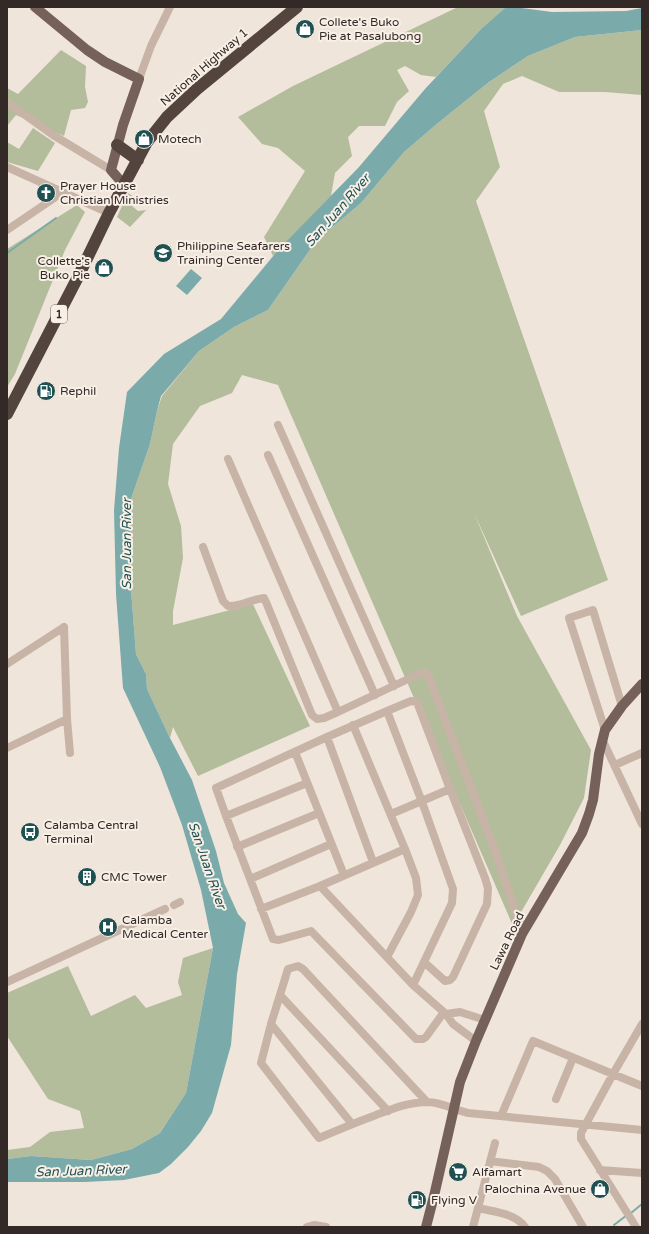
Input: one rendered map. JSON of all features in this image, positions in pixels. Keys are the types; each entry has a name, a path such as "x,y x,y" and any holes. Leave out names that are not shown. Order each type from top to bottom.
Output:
{"highway":[{"name":"National Highway 1","path":"7,414 80,273 109,212 148,142 167,117 197,89 297,7"},
{"path":"117,145 138,160"}],"main road":[{"path":"35,7 87,50 105,62 140,79 117,145 111,170 124,185"},
{"name":"Lawa Road","path":"426,1227 460,1082 476,1041 524,931 574,847 590,814 598,754 604,735 622,706 642,684"}],"street":[{"path":"140,79 151,46 170,7"},
{"path":"7,102 12,107 53,134 111,170"},
{"path":"7,167 109,212"},
{"path":"7,230 62,192"},
{"path":"278,425 394,686"},
{"path":"268,455 375,695"},
{"path":"228,459 338,712"},
{"path":"203,547 223,601 228,606 234,607 257,598 264,598 312,715 317,719 324,718 338,712 421,673 426,673 428,675 497,856 517,917 524,931"},
{"path":"622,706 593,610 569,618 604,735 615,765 642,824"},
{"path":"7,664 64,627 66,719 70,753"},
{"path":"424,962 445,981 450,980 453,977 487,904 488,888 417,702 411,701 354,725 216,788 273,939 279,940 311,931 416,1039 423,1039 426,1037 445,1013 460,1012 486,1020"},
{"path":"387,711 453,888 452,903 413,985"},
{"path":"7,748 66,719"},
{"path":"354,725 416,878 418,895 411,912 387,957"},
{"path":"327,737 373,862"},
{"path":"295,752 344,876"},
{"path":"615,765 642,753"},
{"path":"226,816 307,782"},
{"path":"391,814 450,789"},
{"path":"238,846 319,813"},
{"path":"250,879 331,844"},
{"path":"261,909 344,876 405,849"},
{"path":"320,886 413,985 445,1013 453,1024 476,1041"},
{"path":"7,982 165,909"},
{"path":"427,1102 303,969 298,966 288,969 270,1024 261,1063 319,1138 388,1110 410,1103 427,1102 444,1104 460,1111 642,1130"},
{"path":"280,996 388,1110"},
{"path":"270,1024 352,1124"},
{"path":"636,1227 581,1139 581,1133 642,1024"},
{"path":"501,1116 533,1041 642,1086"},
{"path":"556,1099 573,1058"},
{"path":"474,1227 495,1143"},
{"path":"490,1161 539,1167 547,1171 555,1179 583,1227"},
{"path":"600,1170 642,1173"},
{"path":"478,1208 511,1216 525,1227"},
{"path":"312,1226 326,1227"}],"green space":[{"path":"458,7 506,7 481,29 436,77 421,75 405,66 397,70 409,91 397,102 385,126 359,126 348,137 352,156 335,173 331,196 273,256 264,237 305,171 278,148 262,144 238,117 293,86"},
{"path":"642,30 642,95 605,92 559,92 522,76 503,84 484,111 500,167 476,201 608,580 521,616 474,513 517,616 591,750 584,798 560,845 513,926 278,385 242,375 232,393 200,406 173,444 168,484 181,526 183,558 173,611 173,625 253,604 310,726 198,776 173,727 170,738 147,689 146,674 136,654 130,577 130,502 150,444 157,411 162,396 199,351 234,327 268,310 316,241 361,203 404,152 489,82 528,56 575,37"},
{"path":"61,50 86,66 85,87 88,102 85,108 71,110 64,136 16,115 7,126 7,88 18,94"},
{"path":"33,128 55,143 38,171 7,162 7,142 19,149"},
{"path":"128,193 134,197 131,205 138,211 146,210 150,206 130,227 117,217"},
{"path":"77,205 85,212 65,250 15,374 7,387 7,249"},
{"path":"213,948 186,1093 160,1133 132,1149 91,1160 31,1156 7,1159 7,1150 30,1147 50,1132 84,1128 80,1111 48,1099 7,1036 7,993 68,966 91,1016 135,995 146,1008 182,995 178,982 183,958"}],"water":[{"name":"San Juan River","path":"506,7 552,12 626,11 642,8 642,30 575,37 528,56 489,82 404,152 361,203 316,241 268,310 234,327 199,351 161,396 150,444 130,502 130,577 136,654 146,674 147,689 192,780 216,851 224,883 238,914 246,923 237,974 231,1045 212,1113 201,1131 188,1147 171,1164 159,1173 124,1180 85,1182 7,1182 7,1159 31,1156 91,1160 132,1149 160,1133 186,1093 213,948 201,890 182,825 160,767 123,688 116,594 114,510 119,448 127,392 164,354 221,319 279,249 359,167 425,89 481,29"},
{"path":"191,269 202,278 187,295 176,286"}],"waterway":[{"path":"7,253 56,218"},
{"path":"631,1213 642,1204"},
{"path":"614,1225 627,1215"}],"place":[{"name":"Collete's Buko Pie at Pasalubong","path":"305,29"},
{"name":"Motech","path":"144,139"},
{"name":"Prayer House Christian Ministries","path":"46,193"},
{"name":"Philippine Seafarers Training Center","path":"163,253"},
{"name":"Collette's Buko Pie","path":"104,268"},
{"name":"Rephil","path":"46,391"},
{"name":"Calamba Central Terminal","path":"30,832"},
{"name":"CMC Tower","path":"87,877"},
{"name":"Calamba Medical Center","path":"108,927"},
{"name":"Alfamart","path":"458,1172"},
{"name":"Palochina Avenue","path":"600,1189"},
{"name":"Flying V","path":"417,1200"}]}
